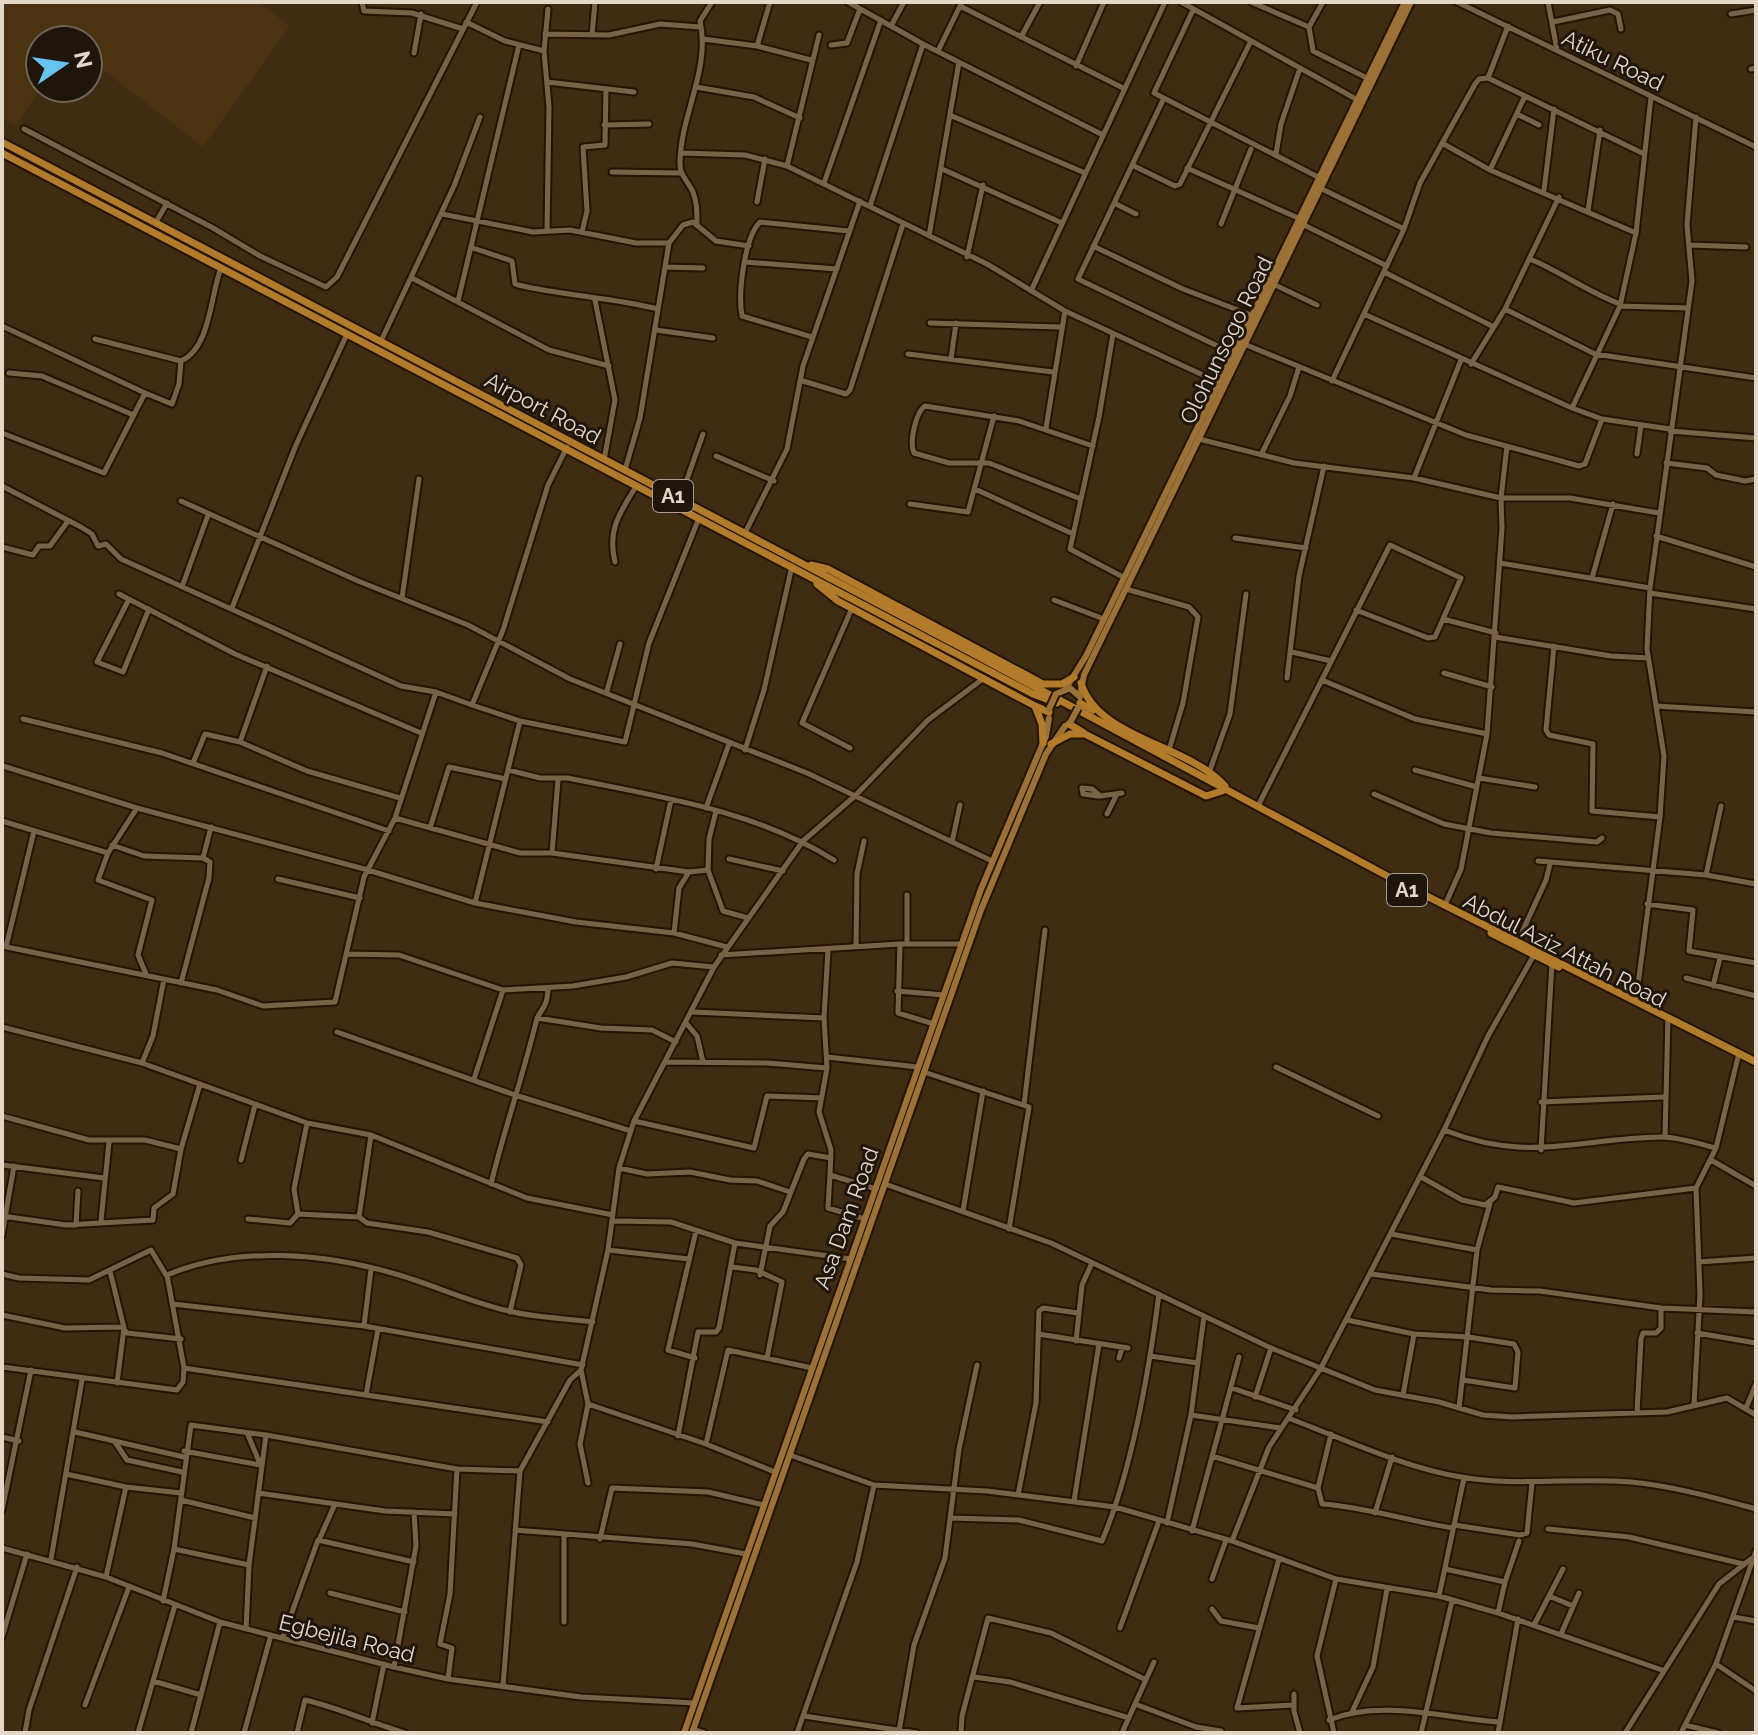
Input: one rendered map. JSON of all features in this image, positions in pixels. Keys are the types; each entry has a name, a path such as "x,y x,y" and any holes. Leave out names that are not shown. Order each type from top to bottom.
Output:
{"highway":[{"name":"Airport Road","path":"2,142 267,280 699,518 798,567 1042,699 1066,705"},
{"name":"Airport Road","path":"2,153 347,334 568,445 625,470 745,534 798,567"},
{"path":"798,567 852,608 1049,713"},
{"path":"798,567 828,569 1060,691"},
{"path":"1047,686 1074,677"},
{"path":"1081,683 1095,711"},
{"path":"1068,724 1206,796 1226,791 1210,770 1079,702"},
{"name":"Abdul Aziz Attah Road","path":"1066,705 1534,955 1636,1000 1756,1064"},
{"path":"1035,706 1047,743 1070,734 1085,734"},
{"name":"Abdul Aziz Attah Road","path":"1226,791 1444,906 1756,1064"}],"main road":[{"name":"Olohunsogo Road","path":"1049,713 1060,691 1074,677 1123,577 1199,439 1273,284 1318,177 1408,2"},
{"name":"Olohunsogo Road","path":"1079,702 1081,683 1218,382 1320,188 1408,2"},
{"path":"1060,691 1079,702"},
{"name":"Asa Dam Road","path":"933,1037 944,995 992,861 1047,743 1068,724 1079,702"},
{"path":"1049,713 1057,726 1068,724"},
{"name":"Asa Dam Road","path":"692,1731 790,1455 812,1368 865,1219 988,890 1047,743 1049,713"},
{"name":"Asa Dam Road","path":"684,1733 775,1472 801,1412 885,1184 921,1070"}],"street":[{"path":"362,2 364,11 421,14 544,51"},
{"path":"24,129 315,285 331,286 477,2"},
{"path":"592,35 595,2"},
{"path":"712,2 701,17 703,39 696,87 684,123 680,173 694,197 697,223 716,241 749,246"},
{"path":"757,46 770,2"},
{"path":"848,2 923,44 1103,135"},
{"path":"891,26 904,2"},
{"path":"1021,37 1040,2"},
{"path":"1076,66 1104,2"},
{"path":"1031,291 1165,2"},
{"path":"1183,2 1250,43 1356,99"},
{"path":"1251,2 1309,27"},
{"path":"1323,2 1309,27 1311,46 1316,55 1367,78"},
{"name":"Atiku Road","path":"1457,2 1756,147"},
{"path":"1548,2 1557,50"},
{"path":"937,51 961,4 1123,88"},
{"path":"547,231 547,82 544,51 548,9"},
{"path":"831,45 847,43 860,9"},
{"path":"1193,10 1154,93 1318,177"},
{"path":"1553,22 1610,10 1618,14 1621,29"},
{"path":"1731,14 1756,10"},
{"path":"414,53 421,14"},
{"path":"824,183 881,20"},
{"path":"545,34 592,35 660,24 701,27"},
{"path":"1488,78 1508,26"},
{"path":"787,166 819,35"},
{"path":"703,39 757,46 811,60"},
{"path":"1134,166 1175,186 1180,184 1250,43"},
{"path":"870,206 923,44"},
{"path":"458,301 519,45"},
{"path":"929,236 959,62"},
{"path":"1276,154 1281,124 1300,68"},
{"path":"1332,381 1404,229 1420,183 1479,79 1488,78 1642,153"},
{"path":"547,82 634,92"},
{"path":"696,87 754,97 800,118"},
{"path":"582,232 587,211 583,147 605,145 606,89"},
{"path":"1490,170 1525,96"},
{"path":"1572,408 1620,305 1636,233 1642,153 1651,97"},
{"path":"1163,100 1078,279 1232,353"},
{"path":"1544,190 1554,109"},
{"path":"1517,114 1539,125"},
{"path":"952,116 1085,173"},
{"path":"380,342 442,214 480,117"},
{"path":"1636,1000 1660,817 1663,746 1648,658 1650,590 1693,268 1687,225 1696,117"},
{"path":"604,125 649,124"},
{"path":"1588,211 1600,130"},
{"path":"1442,143 1490,170 1544,190 1636,233"},
{"path":"1221,224 1251,149"},
{"path":"681,153 765,159 787,166 929,236 1065,311 1218,382"},
{"path":"757,202 765,159"},
{"path":"1187,168 1300,221 1494,327"},
{"path":"942,169 1062,223"},
{"path":"612,172 680,173"},
{"path":"967,257 983,185"},
{"path":"1320,188 1404,229"},
{"path":"1471,364 1505,309 1559,197"},
{"path":"745,534 774,481 787,449 803,381 803,366 860,201"},
{"path":"156,222 167,203"},
{"path":"1116,204 1136,214"},
{"path":"442,214 533,232 582,232 636,243 669,243"},
{"path":"812,337 742,316 749,246 760,222 849,231"},
{"path":"625,470 640,418 669,243 683,225 697,223"},
{"path":"803,381 846,394 850,390 903,224"},
{"path":"1690,245 1746,247"},
{"path":"1093,246 1196,294 1251,315"},
{"path":"473,248 512,261 515,284 595,300 632,301 658,309"},
{"path":"1530,259 1620,305 1688,308"},
{"path":"745,262 837,269"},
{"path":"665,267 703,268"},
{"path":"95,339 181,361 191,356 199,344 221,268"},
{"path":"412,278 549,350 609,366"},
{"path":"1273,284 1317,305"},
{"path":"595,300 614,388 615,416 604,460"},
{"path":"1505,309 1595,354 1756,378"},
{"path":"1046,429 1065,311"},
{"path":"1364,314 1461,360 1602,419 1670,430 1756,438"},
{"path":"930,323 1060,327"},
{"path":"951,359 956,323"},
{"path":"2,326 172,404 179,384 181,361"},
{"path":"656,330 713,338"},
{"path":"232,608 296,445 347,334"},
{"path":"1113,334 1070,549 1123,577"},
{"path":"1244,344 1434,423 1582,466 1602,419"},
{"path":"908,354 1053,372"},
{"path":"1414,478 1461,360"},
{"path":"1261,455 1290,396 1299,367"},
{"path":"9,373 42,376 131,414"},
{"path":"2,434 104,473 131,414 145,393"},
{"path":"1081,499 982,462 949,463 914,453 911,447 920,407 994,416 1046,429 1093,446"},
{"path":"910,504 964,513 970,509 994,416"},
{"path":"1637,454 1641,425"},
{"path":"680,499 703,434"},
{"path":"1199,439 1261,455 1414,478 1501,498 1570,498 1659,513"},
{"path":"472,705 499,642 548,485 568,445"},
{"path":"1444,906 1461,869 1487,734 1507,446"},
{"path":"716,456 774,481"},
{"path":"1666,463 1707,468 1716,475 1745,481 1756,479"},
{"path":"1287,678 1292,652 1293,615 1324,466"},
{"path":"402,598 419,479"},
{"path":"615,562 609,541 618,515 638,484"},
{"path":"2,486 92,534 98,546 106,544 121,559 401,686 436,692 520,721 625,742 649,643 699,518"},
{"path":"975,489 1073,534"},
{"path":"181,501 499,642 551,670 855,796 992,861"},
{"path":"1592,578 1613,504"},
{"path":"182,587 208,515"},
{"path":"2,547 33,555 39,546 50,546 68,521"},
{"path":"1656,536 1756,567"},
{"path":"1235,538 1306,548"},
{"path":"1258,806 1386,549 1394,544 1461,578 1435,637 1428,638 1356,610"},
{"path":"1500,563 1756,609"},
{"path":"745,750 798,567"},
{"path":"1126,589 1189,607 1198,617 1183,703 1169,750"},
{"path":"119,594 235,654 421,733"},
{"path":"1210,770 1230,714 1246,594"},
{"path":"129,599 97,662 123,672 149,609"},
{"path":"1054,600 1104,619"},
{"path":"850,748 805,727 802,719 831,662 852,608"},
{"path":"1443,619 1496,635 1611,656 1648,658"},
{"path":"607,691 620,644"},
{"path":"1554,646 1546,730 1549,735 1593,744 1592,811 1660,817"},
{"path":"1292,652 1331,661"},
{"path":"240,742 267,666"},
{"path":"1444,673 1492,687"},
{"path":"588,1483 580,1444 588,1404 582,1367 608,1250 619,1168 634,1121 721,955 803,841 855,796 928,720 984,677"},
{"path":"1322,680 1415,719 1487,734"},
{"path":"34,831 4,946 217,990 263,1006 330,1003 337,1000 368,870 395,818 436,692"},
{"path":"1656,706 1756,712"},
{"path":"23,719 193,763 249,786 389,831"},
{"path":"475,903 520,721"},
{"path":"193,763 205,734 240,742 307,771 400,798"},
{"path":"706,808 729,744"},
{"path":"3,766 137,808 368,870 475,903 576,922 674,933 727,947"},
{"path":"430,828 449,767 506,779"},
{"path":"508,770 558,780 568,778 746,817 803,841 834,860"},
{"path":"1415,770 1477,787"},
{"path":"1479,778 1535,787"},
{"path":"552,853 558,780"},
{"path":"1100,796 1120,793 1107,814"},
{"path":"1374,794 1432,820 1470,829 1597,842 1602,838"},
{"path":"656,869 671,800"},
{"path":"952,842 960,805"},
{"path":"1706,875 1721,806"},
{"path":"137,808 112,845 98,880 152,900 138,955 146,975"},
{"path":"716,811 709,839 708,870 723,911 748,918"},
{"path":"395,818 520,853 552,853 689,872 708,870"},
{"path":"2,821 108,853"},
{"path":"203,858 211,827"},
{"path":"856,947 857,874 864,841"},
{"path":"112,845 144,856 203,858 210,862 209,878 181,983"},
{"path":"729,859 783,871"},
{"path":"1538,861 1706,875 1756,884"},
{"path":"1518,941 1546,880 1550,864"},
{"path":"674,933 679,888 689,872"},
{"path":"278,879 360,898"},
{"path":"907,895 897,991 898,1013 935,1025"},
{"path":"1647,904 1693,910 1687,950 1756,963"},
{"path":"1024,1105 1045,930"},
{"path":"721,955 904,944 962,944"},
{"path":"828,950 824,1018 827,1068 820,1121 831,1158 828,1208 865,1219"},
{"path":"348,954 399,955 503,990 548,989 626,977 672,963 714,967"},
{"path":"1212,1579 1280,1428 1296,1410 1347,1320 1421,1177 1488,1036 1534,955"},
{"path":"1713,986 1720,958"},
{"path":"1541,1150 1541,1102 1553,961"},
{"path":"1686,978 1756,996"},
{"path":"142,1063 153,1036 164,979"},
{"path":"491,1184 537,1018 547,1006 548,989"},
{"path":"474,1079 503,990"},
{"path":"897,991 944,995"},
{"path":"693,1012 824,1018"},
{"path":"537,1018 601,1028 652,1030 676,1042"},
{"path":"1665,1137 1663,1097 1668,1019"},
{"path":"686,1023 697,1036 703,1062"},
{"path":"2,1027 142,1063 307,1123 371,1135 527,1198 612,1218 671,1222 735,1243 851,1259"},
{"path":"337,1032 515,1095 631,1131"},
{"path":"827,1057 921,1070 1030,1109 1009,1229"},
{"path":"1694,1404 1700,1311 1696,1188 1716,1148 1738,1057"},
{"path":"665,1062 827,1068"},
{"path":"1276,1067 1378,1116"},
{"path":"4,1217 76,1225 153,1220 154,1208 173,1194 181,1149 200,1084"},
{"path":"963,1211 983,1091"},
{"path":"634,1121 752,1148 757,1145 767,1096 822,1098"},
{"path":"1541,1102 1663,1097"},
{"path":"241,1160 255,1105"},
{"path":"2,1116 109,1142 145,1140 181,1149"},
{"path":"298,1214 294,1189 307,1123"},
{"path":"1444,1130 1481,1144 1541,1150 1665,1137 1716,1148"},
{"path":"359,1217 371,1135"},
{"path":"101,1221 109,1142"},
{"path":"760,1275 772,1221 783,1212 808,1154 831,1158"},
{"path":"1711,1160 1756,1186"},
{"path":"2,1165 104,1178"},
{"path":"2,1235 14,1166"},
{"path":"619,1168 647,1174 690,1172 730,1180 757,1181 790,1192"},
{"path":"830,1175 876,1189"},
{"path":"1421,1177 1462,1200 1490,1202"},
{"path":"885,1184 963,1211 1092,1263 1271,1348 1375,1390 1512,1417 1667,1412 1727,1398 1756,1415"},
{"path":"1459,1408 1477,1250 1490,1202 1498,1187 1574,1203 1696,1188"},
{"path":"76,1225 78,1191"},
{"path":"298,1214 359,1217 367,1223 472,1243 519,1259 510,1312"},
{"path":"248,1219 290,1223 298,1214"},
{"path":"695,1358 668,1350 696,1231"},
{"path":"1391,1234 1477,1250"},
{"path":"678,1436 699,1330 716,1332 719,1328 735,1243"},
{"path":"2,1274 19,1278 89,1280 151,1250 167,1275 184,1368 183,1382 177,1390 82,1380 2,1367"},
{"path":"608,1250 689,1259"},
{"path":"167,1275 214,1259 262,1256 315,1259 371,1269 510,1312 593,1322"},
{"path":"1699,1262 1756,1258"},
{"path":"1076,1341 1082,1285 1092,1263"},
{"path":"732,1267 756,1270 760,1275 782,1282 767,1358"},
{"path":"364,1326 371,1269"},
{"path":"110,1270 127,1333 181,1339"},
{"path":"1371,1274 1473,1288 1540,1291 1661,1308 1756,1312"},
{"path":"951,1518 1019,1520 1102,1541 1115,1507 1150,1356 1159,1294"},
{"path":"172,1304 364,1326 582,1367"},
{"path":"1637,1413 1641,1339 1643,1333 1656,1333 1661,1328 1661,1308"},
{"path":"1018,1495 1036,1403 1041,1309 1078,1313"},
{"path":"2,1315 65,1328 124,1328"},
{"path":"1167,1523 1191,1415 1204,1316"},
{"path":"1347,1320 1414,1334 1514,1344 1518,1352 1517,1385 1510,1389 1463,1380"},
{"path":"117,1383 124,1328"},
{"path":"366,1395 378,1329"},
{"path":"1697,1333 1756,1343"},
{"path":"1038,1334 1125,1348 1119,1358"},
{"path":"1403,1395 1414,1334"},
{"path":"1074,1501 1099,1344"},
{"path":"1255,1397 1271,1348"},
{"path":"706,1444 728,1350 812,1368"},
{"path":"1150,1356 1198,1363"},
{"path":"1192,1531 1239,1357"},
{"path":"899,1731 914,1645 945,1558 953,1492 977,1365"},
{"path":"503,1686 520,1471 570,1380 582,1367"},
{"path":"184,1368 548,1422"},
{"path":"2,1510 4,1489 19,1441 31,1370"},
{"path":"51,1559 82,1380"},
{"path":"1746,1408 1756,1384"},
{"path":"1232,1388 1296,1410"},
{"path":"588,1404 706,1444 775,1472"},
{"path":"1191,1415 1280,1428"},
{"path":"1288,1418 1392,1457 1464,1478 1532,1483 1564,1480 1633,1482 1756,1509"},
{"path":"163,1601 174,1549 184,1454 191,1425 457,1469 520,1471"},
{"path":"75,1432 184,1454 260,1465"},
{"path":"1331,1434 1318,1488 1322,1504 1339,1503 1375,1513 1520,1535 1527,1533 1532,1483"},
{"path":"248,1435 260,1465"},
{"path":"246,1629 249,1565 266,1435"},
{"path":"2,1437 19,1441"},
{"path":"115,1441 127,1460 182,1472"},
{"path":"790,1455 874,1485 1018,1495 1115,1507 1229,1541 1336,1579 1439,1596 1498,1613 1662,1670"},
{"path":"1212,1456 1318,1488"},
{"path":"1375,1513 1392,1457"},
{"path":"448,1679 452,1648 440,1644 450,1594 457,1469"},
{"path":"66,1474 181,1496 255,1518"},
{"path":"1439,1596 1464,1478"},
{"path":"797,1733 857,1562 874,1485"},
{"path":"106,1577 126,1487"},
{"path":"600,1539 612,1488 708,1492 764,1505"},
{"path":"258,1493 335,1504 455,1514"},
{"path":"283,1637 318,1540 335,1504"},
{"path":"394,1667 414,1562 414,1512"},
{"path":"1120,1628 1159,1521"},
{"path":"1548,1529 1629,1537 1744,1564"},
{"path":"515,1530 692,1544 746,1554"},
{"path":"564,1536 564,1622"},
{"path":"318,1540 414,1562"},
{"path":"1498,1613 1519,1541"},
{"name":"Egbejila Road","path":"2,1548 77,1567 220,1622 394,1667 448,1679 581,1697 695,1703"},
{"path":"174,1549 249,1565"},
{"path":"1681,1733 1716,1664 1756,1551"},
{"path":"2,1637 27,1554"},
{"path":"1279,1559 1237,1708 1293,1705"},
{"path":"1625,1733 1719,1584 1751,1559"},
{"path":"25,1733 29,1710 77,1567"},
{"path":"1445,1569 1505,1582"},
{"path":"1534,1625 1563,1569"},
{"path":"1334,1733 1317,1656 1336,1579"},
{"path":"85,1705 129,1587"},
{"path":"1352,1712 1373,1667 1387,1589"},
{"path":"330,1593 405,1612"},
{"path":"1561,1634 1579,1593"},
{"path":"1549,1596 1573,1606"},
{"path":"1421,1733 1452,1601"},
{"path":"138,1733 175,1605"},
{"path":"1212,1609 1221,1621 1259,1628"},
{"path":"1733,1617 1756,1621"},
{"path":"961,1733 962,1716 988,1618 1051,1633 1144,1679"},
{"path":"1498,1733 1518,1619"},
{"path":"191,1733 220,1622"},
{"path":"244,1733 271,1635"},
{"path":"1122,1733 1154,1662"},
{"path":"372,1723 384,1664"},
{"path":"1716,1664 1756,1691"},
{"path":"974,1677 1010,1682 1129,1718"},
{"path":"153,1681 201,1695"},
{"path":"1294,1694 1293,1705 1300,1733"},
{"path":"297,1733 305,1700 344,1709 372,1723 405,1733"},
{"path":"1135,1704 1196,1727 1221,1731"},
{"path":"1329,1720 1352,1712 1424,1713 1498,1722"},
{"path":"804,1716 917,1733"},
{"path":"1685,1725 1718,1733"},
{"path":"692,1731 705,1733"}],"shaded area":[{"path":"2,2 258,2 290,26 203,147 104,70 104,24 24,24 24,104 30,104 16,125 2,118"}]}
